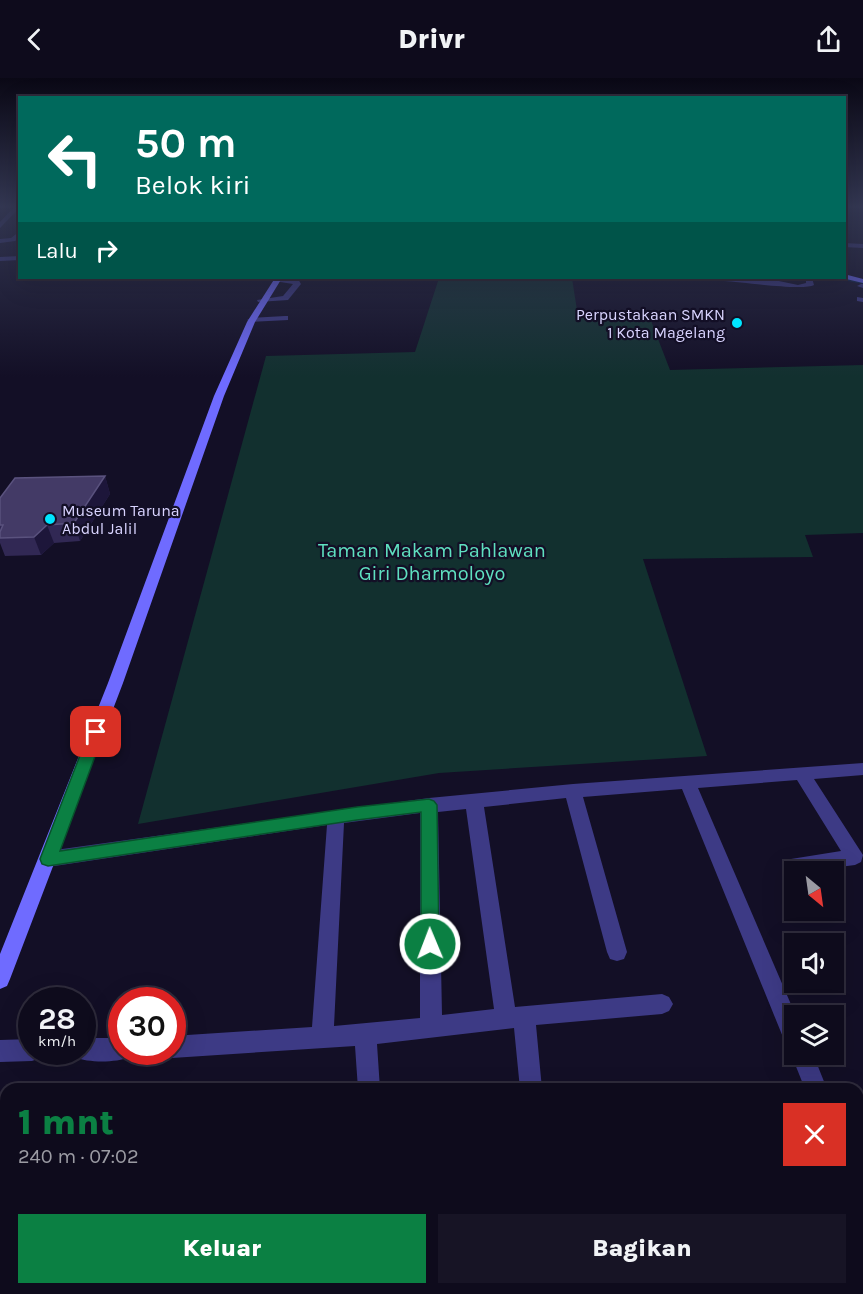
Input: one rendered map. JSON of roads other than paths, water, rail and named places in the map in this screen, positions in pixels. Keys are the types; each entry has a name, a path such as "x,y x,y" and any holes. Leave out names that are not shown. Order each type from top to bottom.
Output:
{"main road":[{"path":"846,277 862,284"},
{"path":"0,979 152,584 209,420 251,320 261,300 276,279"}],"street":[{"path":"261,300 285,298 297,284 295,281 283,279"},
{"path":"724,279 774,282 802,287 810,285 809,279"},
{"path":"251,320 285,318"},
{"path":"48,859 429,805 863,768"},
{"path":"802,775 855,857 822,861"},
{"path":"687,782 784,1013"},
{"path":"573,792 617,952"},
{"path":"474,801 503,990 514,1017 530,1083"},
{"path":"429,805 431,1028"},
{"path":"322,1038 336,817"},
{"path":"186,1046 365,1035 514,1017 662,1004"},
{"path":"365,1035 369,1083"},
{"path":"0,1051 18,1050"},
{"path":"806,1065 813,1083"}],"waterway":[{"path":"843,279 863,283"}],"place":[{"name":"Perpustakaan SMKN 1 Kota Magelang","path":"737,323"},
{"name":"Museum Taruna Abdul Jalil","path":"50,519"}],"park label":[{"name":"Taman Makam Pahlawan Giri Dharmoloyo","path":"432,562"}]}
